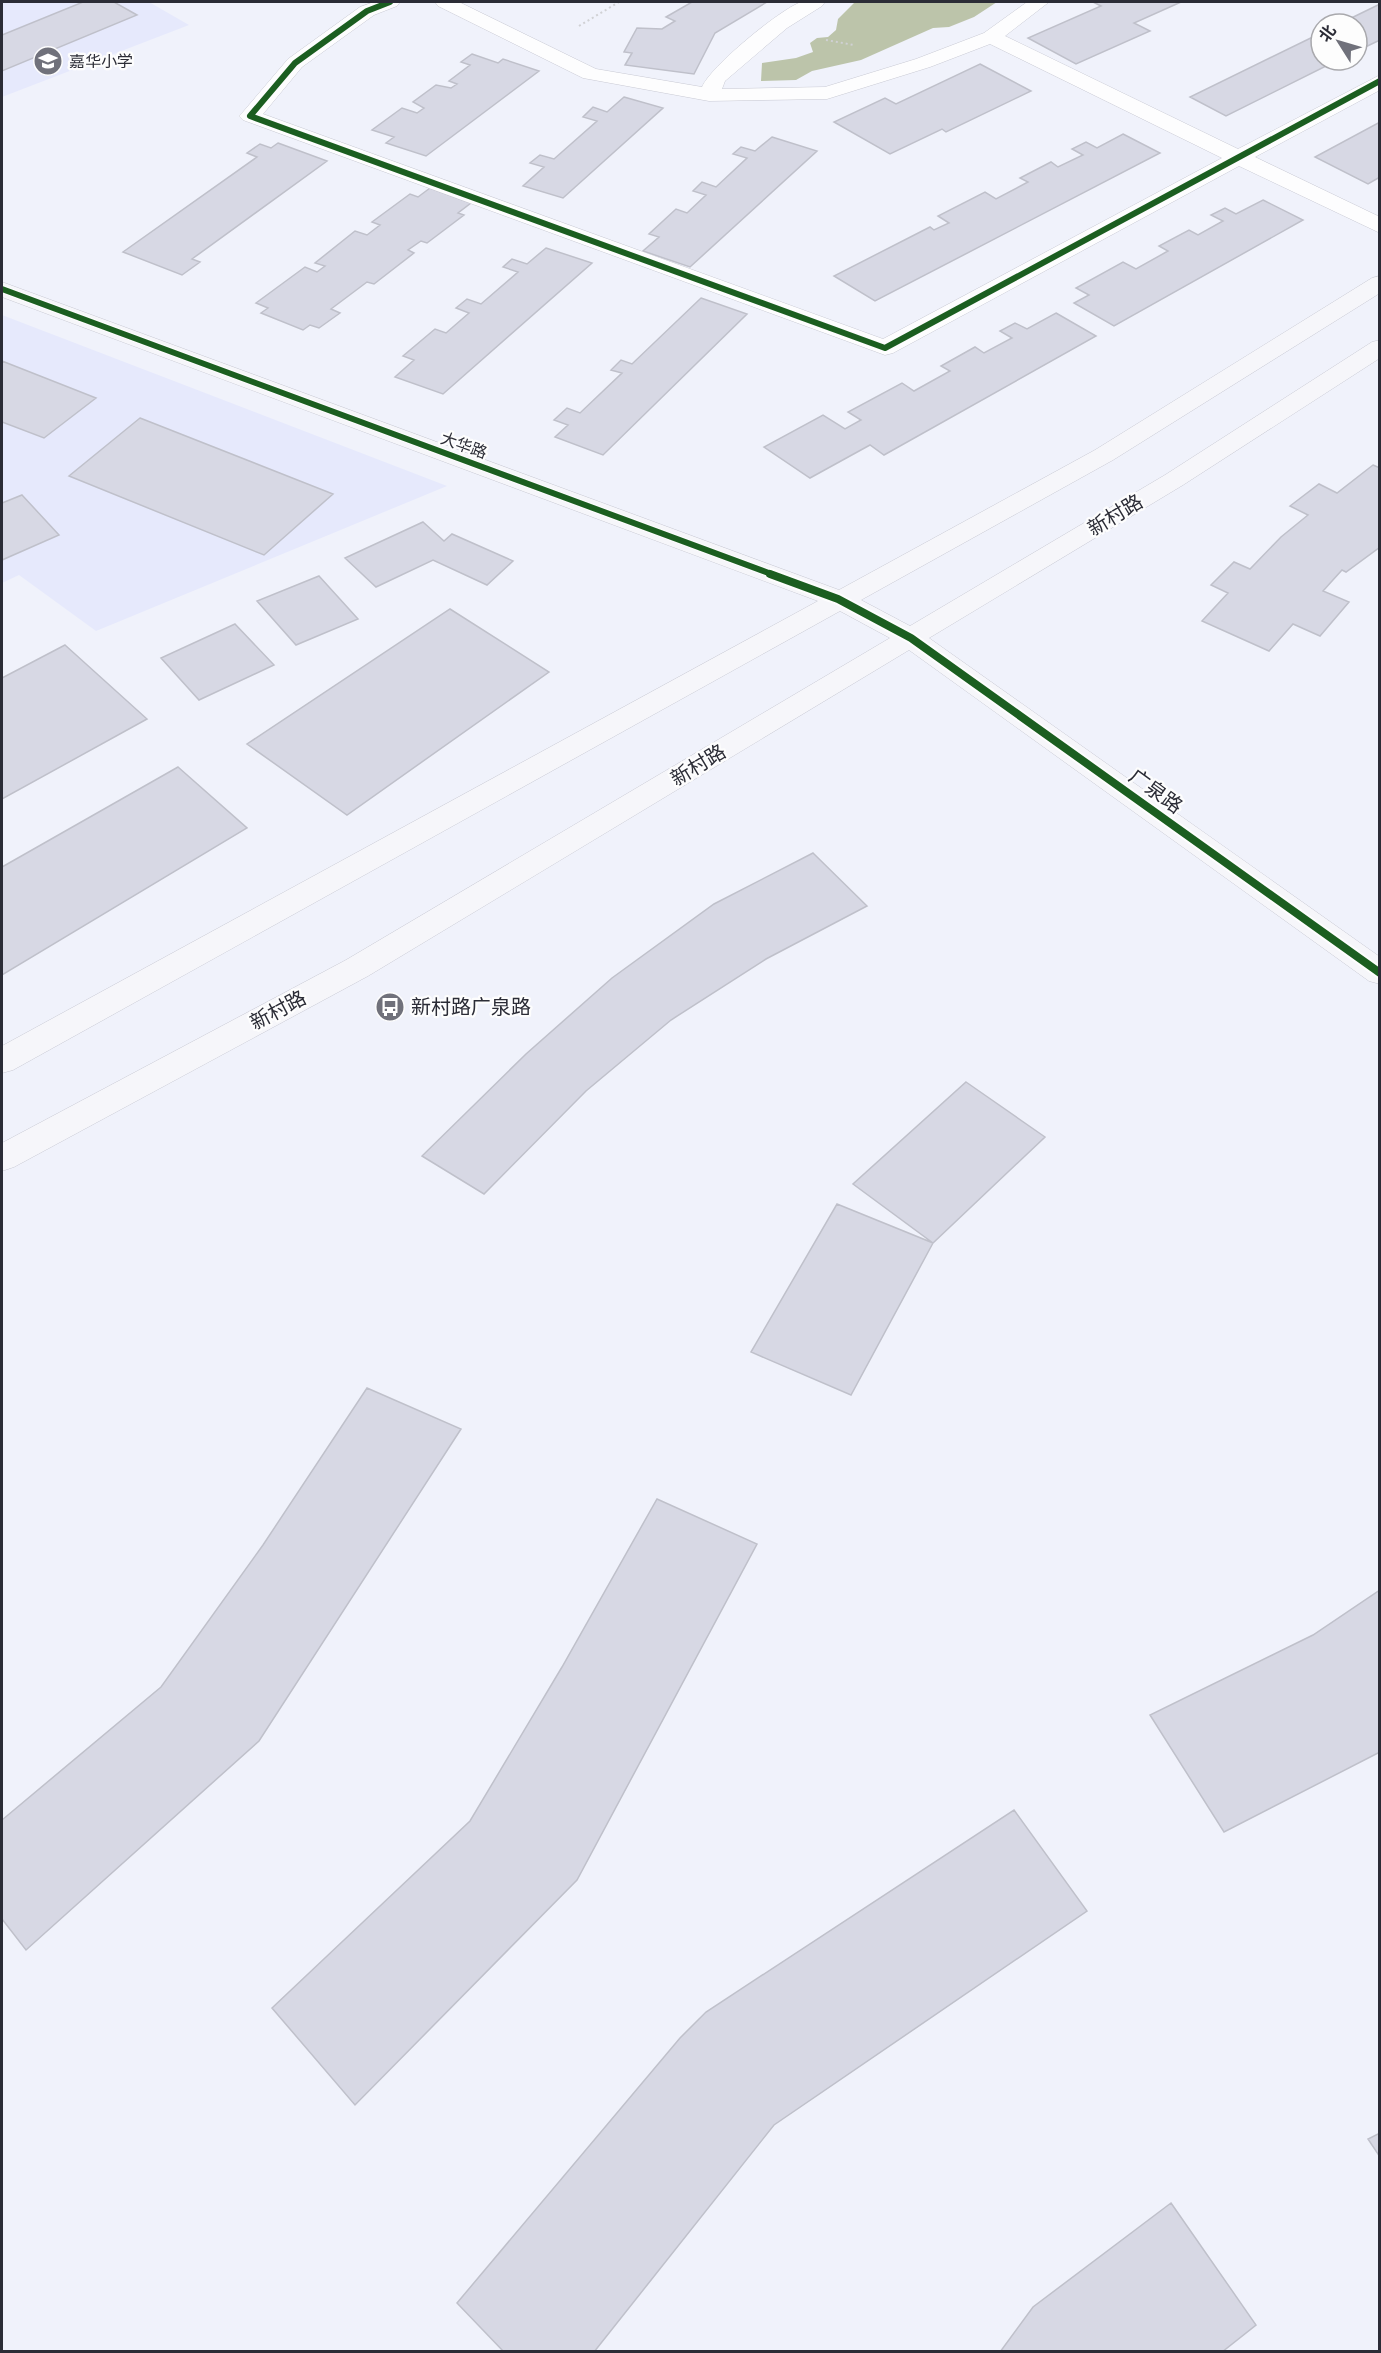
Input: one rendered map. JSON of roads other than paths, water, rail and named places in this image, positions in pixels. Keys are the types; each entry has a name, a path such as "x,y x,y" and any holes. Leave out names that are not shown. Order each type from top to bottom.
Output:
{"main road":[{"path":"2,1061 838,599 1104,455 1380,283"},
{"name":"大华路","path":"2,289 838,599 911,638"},
{"name":"新村路","path":"2,1158 357,968 1174,480 1380,347"},
{"name":"广泉路","path":"911,638 1380,973"}],"street":[{"path":"390,2 367,11 295,63 250,116 885,348 1380,81"},
{"path":"445,2 590,74 709,95 827,93 923,63 991,37 1039,2"},
{"path":"709,95 716,78 780,24 815,2"},
{"path":"991,37 1380,226"}],"place":[{"name":"嘉华小学","path":"48,61"},
{"name":"新村路广泉路","path":"390,1007"}]}
